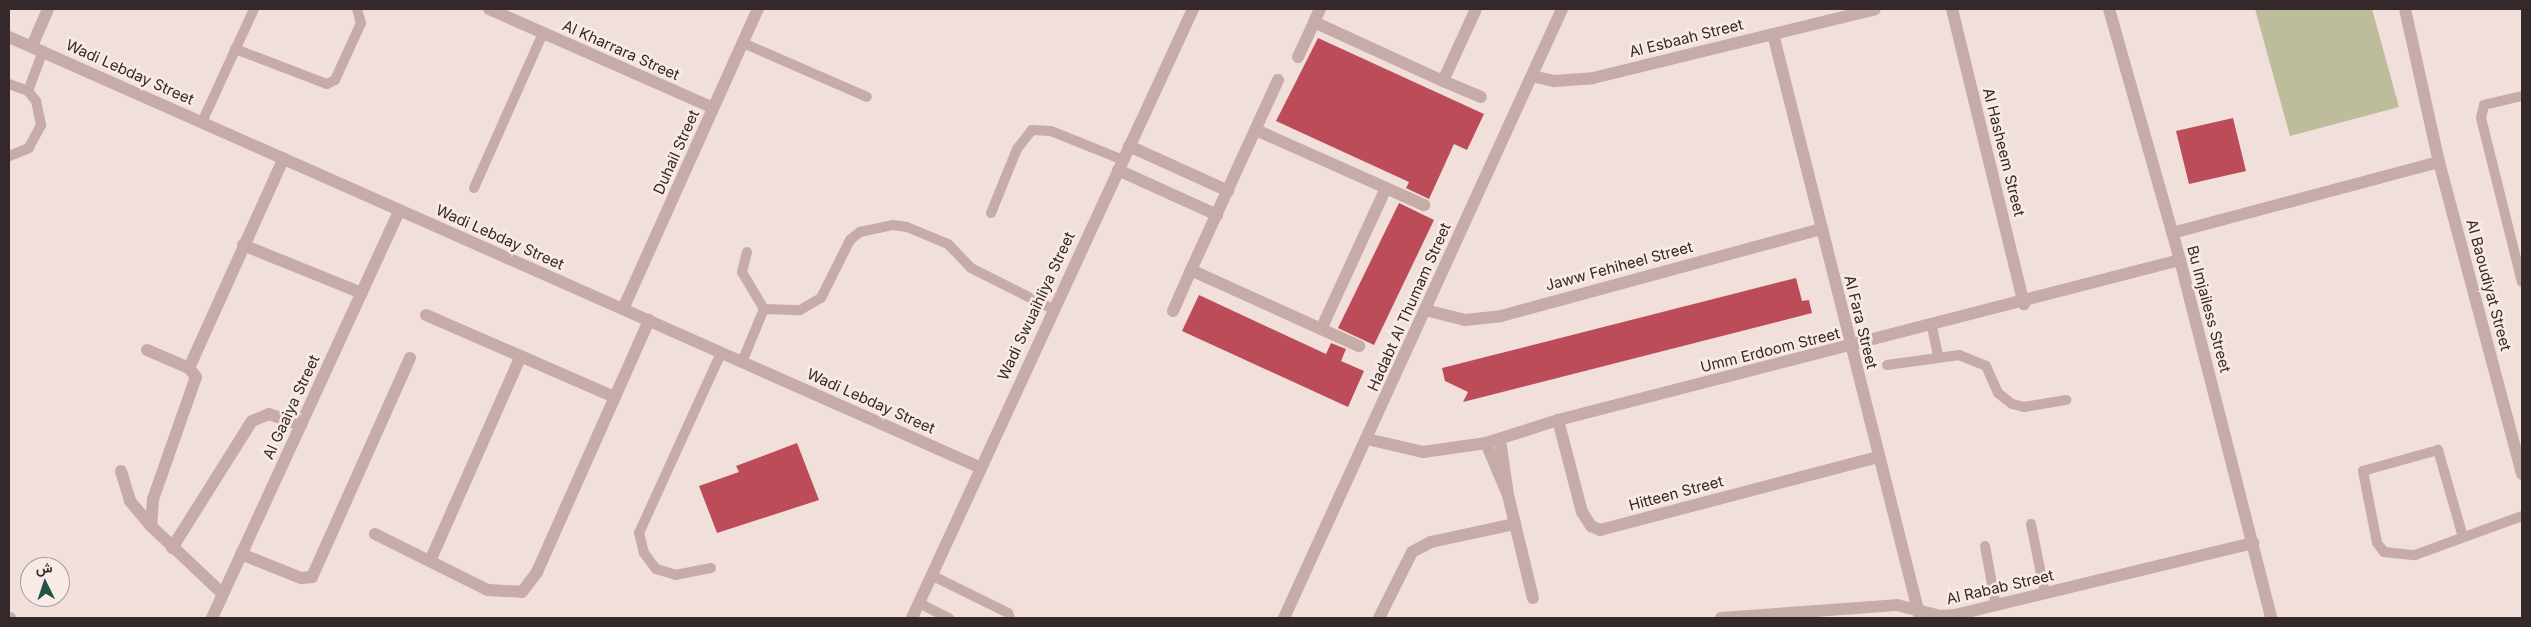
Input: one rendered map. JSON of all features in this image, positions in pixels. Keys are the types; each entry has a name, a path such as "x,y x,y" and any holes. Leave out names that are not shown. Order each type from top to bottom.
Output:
{"street":[{"path":"38,49 48,9"},
{"name":"Al Kharrara Street","path":"489,9 713,108"},
{"name":"Duhail Street","path":"623,309 758,9"},
{"name":"Wadi Swuaihliya Street","path":"912,618 979,467 1193,9"},
{"path":"1298,57 1320,9"},
{"path":"1443,81 1476,9"},
{"name":"Hadabt Al Thumam Street","path":"1284,618 1562,9"},
{"name":"Al Esbaah Street","path":"1532,76 1554,81 1593,78 1875,9"},
{"name":"Al Hasheem Street","path":"1952,9 2024,304"},
{"name":"Bu Imjailess Street","path":"2109,9 2180,260 2271,618"},
{"name":"Al Baoudiyat Street","path":"2405,9 2439,162 2522,474"},
{"path":"1314,22 1480,97"},
{"name":"Al Fara Street","path":"1773,34 1918,613"},
{"name":"Wadi Lebday Street","path":"9,37 979,467"},
{"path":"1173,311 1278,80"},
{"path":"1256,130 1424,206"},
{"path":"1129,146 1228,191"},
{"path":"189,368 284,158"},
{"path":"2172,233 2439,162"},
{"path":"1120,165 1217,215"},
{"path":"1322,329 1386,188"},
{"name":"Al Gaaiya Street","path":"212,618 400,210"},
{"name":"Jaww Fehiheel Street","path":"1425,310 1466,320 1501,316 1822,229"},
{"path":"243,245 362,293"},
{"name":"Umm Erdoom Street","path":"1367,439 1423,452 1500,440 1558,420 2024,304 2180,260"},
{"path":"1191,270 1359,346"},
{"path":"426,315 615,397"},
{"path":"374,534 488,590 522,592 537,572 649,320"},
{"path":"147,350 189,368 195,382 153,499 150,526"},
{"path":"430,561 521,356"},
{"path":"241,554 301,578 312,577 410,358"},
{"path":"172,548 252,422 270,414 301,425"},
{"name":"Hitteen Street","path":"1558,420 1582,512 1591,526 1600,530 1878,457"},
{"path":"1500,440 1508,495 1533,598"},
{"path":"1486,443 1508,495"},
{"path":"121,471 130,501 150,526 223,594"},
{"path":"1379,618 1412,552 1431,542 1515,524"},
{"name":"Al Rabab Street","path":"1721,618 1808,610 1918,613 1940,616 1996,606 2253,543"}],"lane":[{"path":"202,122 254,9"},
{"path":"236,49 327,84 335,80 361,23 357,9"},
{"path":"474,188 543,33"},
{"path":"743,43 867,97"},
{"path":"28,91 38,49"},
{"path":"9,84 28,91 41,113 41,125 29,148 9,156"},
{"path":"2522,96 2484,105 2481,118 2522,282"},
{"path":"991,212 1017,149 1032,130 1051,131 1120,165"},
{"path":"764,309 800,310 821,298 850,240 860,232 893,225 948,244 971,268 1053,308"},
{"path":"747,252 742,272 764,309"},
{"path":"742,362 764,309"},
{"path":"1932,327 1938,355"},
{"path":"711,568 676,575 656,568 644,553 639,533 721,352"},
{"path":"1887,365 1938,355 1976,359 1986,366 1998,393 2012,404 2024,407 2066,400"},
{"path":"2463,537 2438,450 2363,471 2375,534 2384,552 2415,555 2522,516"},
{"path":"2031,524 2045,594"},
{"path":"1985,546 1996,606"},
{"path":"931,575 1008,613 1010,618"},
{"path":"919,603 949,618"}],"green space":[{"path":"2255,9 2372,9 2399,107 2290,136"}],"building":[{"path":"1318,38 1484,114 1467,150 1454,144 1429,199 1406,188 1409,182 1276,121"},
{"path":"2233,118 2246,171 2189,184 2176,131"},
{"path":"1399,203 1434,220 1374,345 1338,328"},
{"path":"1796,278 1802,301 1809,300 1812,313 1463,402 1468,392 1445,381 1442,368"},
{"path":"1199,295 1326,354 1331,343 1346,349 1341,361 1364,371 1348,407 1182,331"},
{"path":"797,443 819,500 717,533 699,486 739,472 736,466"}]}
